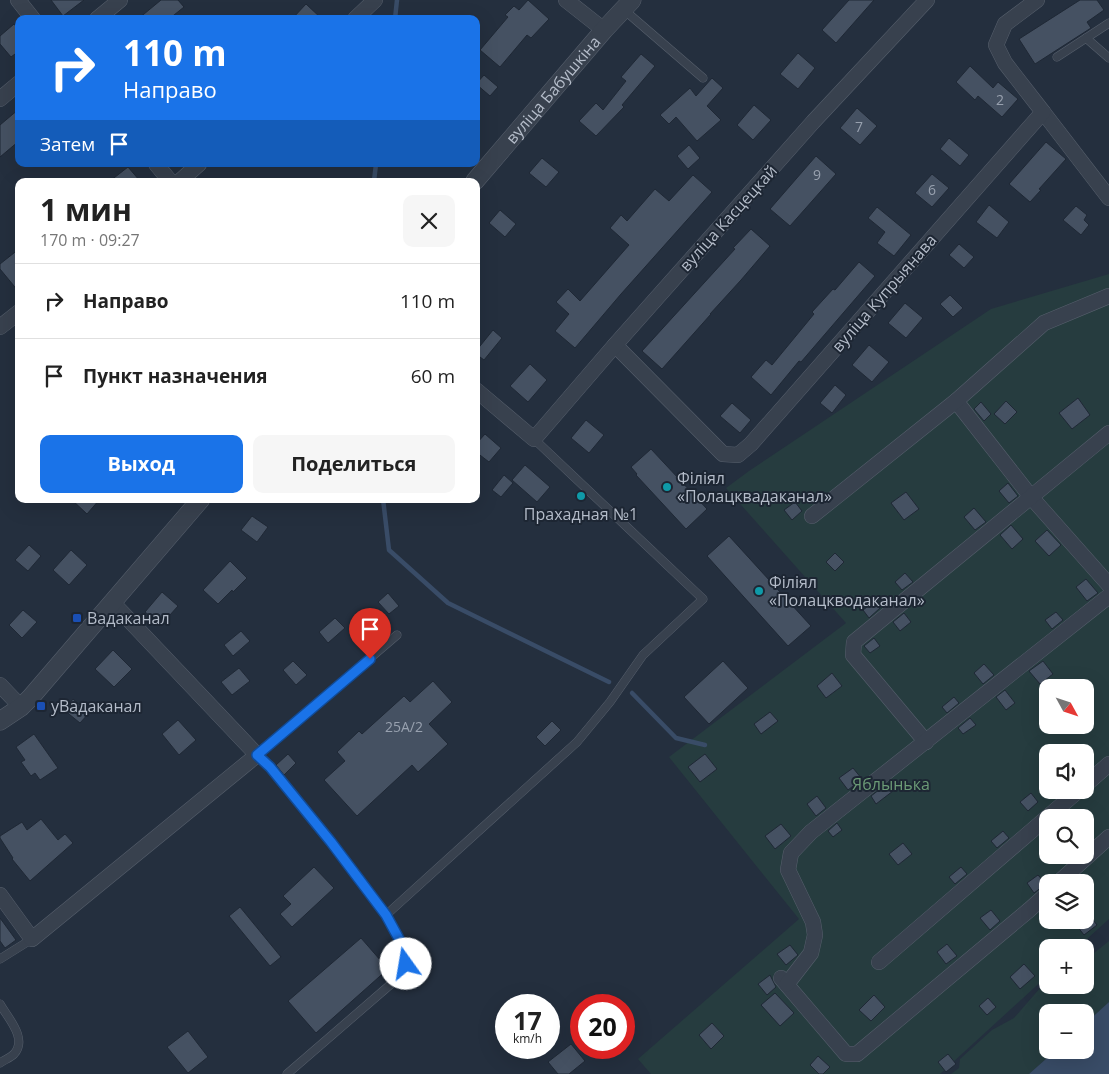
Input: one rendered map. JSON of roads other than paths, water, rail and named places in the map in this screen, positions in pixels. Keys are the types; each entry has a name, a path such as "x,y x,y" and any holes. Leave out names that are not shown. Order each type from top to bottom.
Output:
{"street":[{"path":"18,0 30,15"},
{"path":"102,15 120,0"},
{"path":"359,15 375,0"},
{"path":"566,0 604,30"},
{"name":"вуліца Касцецкай","path":"534,439 813,122 927,0"},
{"path":"1036,0 1004,24 996,45 1005,63 1109,198"},
{"name":"вуліца Бабушкіна","path":"478,178 628,4"},
{"path":"0,99 15,86"},
{"name":"вуліца Купрыянава","path":"615,345 723,454 738,455 751,444 1043,112"},
{"path":"158,167 168,178"},
{"path":"183,178 196,167"},
{"path":"812,516 956,401 1044,323 1109,296"},
{"path":"0,327 15,315"},
{"path":"480,393 534,439"},
{"path":"956,401 1031,497 1109,585"},
{"path":"926,742 854,655 854,642 1109,432"},
{"path":"0,721 21,707 31,697 198,503"},
{"path":"1039,902 858,1054 846,1054 784,980 811,953 815,935 813,922 788,870 791,853 811,832 1109,596"},
{"path":"0,895 32,938 257,755 112,602"},
{"path":"0,685 21,707"},
{"path":"1094,777 1109,764"},
{"path":"879,962 1069,799"},
{"path":"1068,874 1109,837"}],"lane":[{"path":"628,4 703,78"},
{"path":"1057,57 1109,23"},
{"path":"1086,38 1109,58"},
{"path":"386,915 577,742 610,702 643,655 703,599 534,439"},
{"path":"287,1074 398,978 406,964 404,948 386,915 331,842 270,767 257,755 398,635"},
{"path":"0,959 32,938"},
{"path":"0,1004 19,1035 19,1046 13,1055 0,1063"}],"water":[{"path":"1109,1002 1109,1074 1029,1074 1046,1059 1094,1059 1094,1016"}],"waterway":[{"path":"395,15 397,0"},
{"path":"374,178 376,167"},
{"path":"383,503 389,550 448,603 609,682"},
{"path":"632,693 676,738 705,745"}],"place":[{"name":"Філіял «Полацквадаканал»","path":"667,487"},
{"name":"Прахадная №1","path":"581,496"},
{"name":"Філіял «Полацкводаканал»","path":"759,591"},
{"name":"Вадаканал","path":"77,618"},
{"name":"уВадаканал","path":"41,706"}],"park label":[{"name":"Яблынька","path":"891,784"}]}
